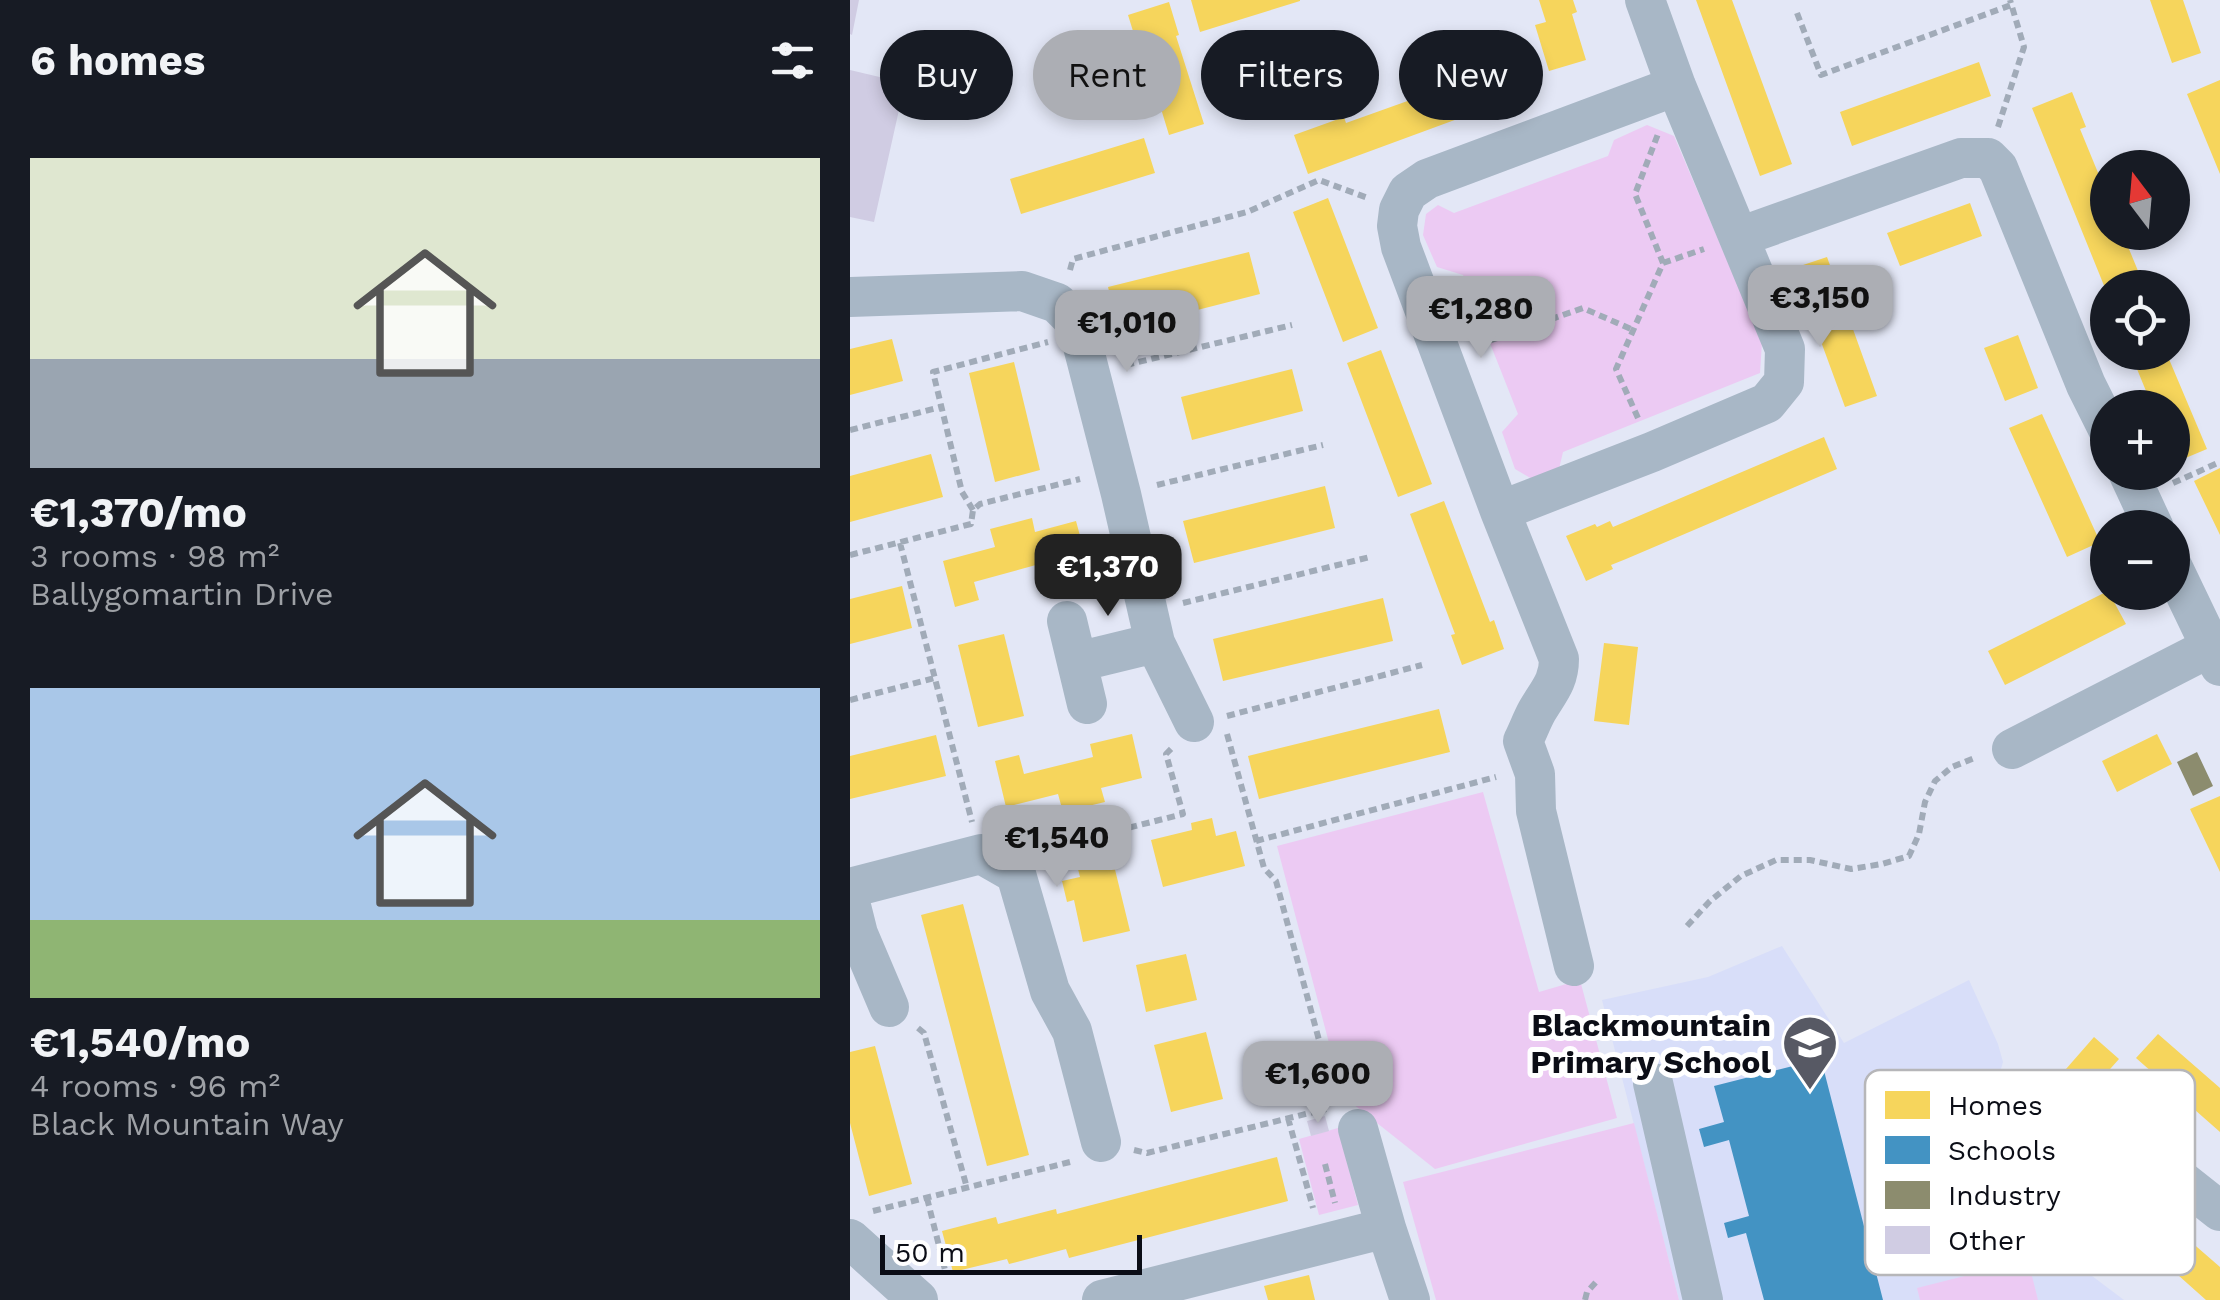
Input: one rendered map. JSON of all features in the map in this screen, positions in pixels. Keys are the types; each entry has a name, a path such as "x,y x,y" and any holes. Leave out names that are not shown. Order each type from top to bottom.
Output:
{"street":[{"path":"1500,512 1767,403 1784,382 1785,349 1676,86 1645,0"},
{"path":"1574,966 1536,812 1535,774 1524,741 1553,688 1558,658 1442,358 1397,226 1399,210 1408,192 1427,179 1676,86"},
{"path":"1740,237 1960,158 1988,158 1998,168 2090,393"},
{"path":"850,297 1022,291 1057,303 1077,323 1151,628 1194,722"},
{"path":"2033,750 2215,656 2190,604"},
{"path":"1067,620 1088,704"},
{"path":"1077,662 1151,628"},
{"path":"850,888 981,854 1016,874 1050,991 1072,1031 1101,1142"},
{"path":"850,902 858,934 889,1007"},
{"path":"1653,1082 1703,1300"},
{"path":"1358,1129 1410,1300"},
{"path":"2195,1191 2220,1211"},
{"path":"860,1226 933,1292"},
{"path":"1102,1300 1386,1228"}],"path":[{"path":"1796,12 1822,74 2010,2 2024,47 1988,158"},
{"path":"1652,452 1616,369 1662,263 1635,194 1676,86"},
{"path":"1070,272 1073,260 1248,212 1319,180 1399,210"},
{"path":"1442,358 1582,308 1633,330"},
{"path":"1090,374 1292,325"},
{"path":"850,555 971,524 973,510 962,492 933,372 1080,334"},
{"path":"850,430 941,406"},
{"path":"973,510 980,504 1323,445"},
{"path":"2141,499 2220,462"},
{"path":"900,543 981,854"},
{"path":"1151,628 1370,557"},
{"path":"860,1226 928,1198 1075,1161 1101,1142 1147,1154 1337,1106 1276,880 1264,868 1221,718 1422,665"},
{"path":"850,700 935,678"},
{"path":"1016,874 1032,852 1182,814 1166,754 1194,722"},
{"path":"1256,841 1500,776 1524,741"},
{"path":"1688,926 1710,901 1742,876 1776,860 1810,860 1850,869 1909,856 1935,781 1952,767 1988,753 2033,750"},
{"path":"889,1007 924,1033 967,1188"},
{"path":"1288,1118 1323,1243"},
{"path":"928,1198 933,1292"},
{"path":"1585,1300 1597,1281"}],"shaded area":[{"path":"1647,125 1674,136 1762,342 1760,373 1563,452 1559,469 1532,479 1515,469 1502,432 1518,414 1463,275 1437,267 1423,235 1426,214 1438,205 1454,213 1608,156 1614,140"},
{"path":"1483,792 1539,992 1580,980 1617,1118 1435,1169 1343,1096 1277,846"},
{"name":"Blackmountain Primary School","path":"1782,946 1844,1043 1969,980 1998,1044 2003,1062 2001,1070 1865,1070 1865,1275 2091,1275 2124,1300 1679,1300 1602,1000 1708,977"},
{"path":"1634,1123 1679,1300 1436,1300 1403,1182"},
{"path":"1338,1128 1358,1205 1319,1215 1299,1139"},
{"path":"1969,1275 2032,1275 2038,1300 1920,1300 1917,1288"}],"building: Homes":[{"path":"1191,0 1300,0 1201,30"},
{"path":"1539,0 1573,0 1577,12 1572,14 1586,60 1549,71 1543,51 1543,30 1537,30 1535,25 1546,22"},
{"path":"1696,0 1732,0 1792,164 1760,176"},
{"path":"2150,0 2183,0 2201,53 2172,63"},
{"path":"1169,2 1177,30 1133,30 1128,15"},
{"path":"1181,52 1204,124 1169,135 1164,120 1181,120"},
{"path":"1979,62 1991,96 1852,146 1840,112"},
{"path":"2220,80 2220,174 2187,94"},
{"path":"2072,92 2086,127 2080,129 2090,153 2090,250 2129,250 2138,270 2098,270 2032,108"},
{"path":"1399,104 1399,120 1455,120 1308,174 1294,135 1336,120 1379,120 1379,111"},
{"path":"1144,138 1155,173 1021,214 1010,179"},
{"path":"1328,198 1378,328 1343,342 1293,212"},
{"path":"1970,203 1982,236 1900,266 1887,233"},
{"path":"1249,252 1260,294 1119,330 1108,287"},
{"path":"1827,257 1877,396 1845,407 1794,268"},
{"path":"2018,335 2038,388 2005,401 1984,348"},
{"path":"892,339 903,381 850,395 850,349"},
{"path":"1381,350 1432,484 1398,497 1347,363"},
{"path":"1014,362 1040,470 995,482 969,373"},
{"path":"1292,369 1303,411 1192,440 1181,397"},
{"path":"2137,370 2174,370 2182,390 2146,390"},
{"path":"2190,409 2207,449 2190,456"},
{"path":"2042,414 2090,520 2090,547 2067,557 2009,428"},
{"path":"1824,437 1837,469 1611,565 1613,569 1586,581 1566,536 1610,521 1613,527"},
{"path":"931,454 943,497 850,522 850,476"},
{"path":"2220,468 2220,535 2194,481"},
{"path":"1325,486 1335,528 1194,563 1183,521"},
{"path":"1444,501 1504,649 1462,665 1451,635 1455,634 1410,514"},
{"path":"1032,518 1035,532 1076,521 1088,565 1047,576 1043,563 974,582 979,600 955,607 943,561 995,547 990,529"},
{"path":"902,586 912,628 850,644 850,599"},
{"path":"1383,598 1393,641 1223,681 1213,639"},
{"path":"2090,600 2090,610 2118,610 2126,624 2005,685 1988,651"},
{"path":"1004,634 1024,716 978,727 958,645"},
{"path":"1604,643 1638,647 1629,725 1594,721"},
{"path":"1439,709 1450,752 1259,799 1248,756"},
{"path":"1132,734 1142,778 1101,788 1105,802 1063,812 1058,794 1006,807 995,761 1019,755 1024,774 1093,757 1090,744"},
{"path":"2157,734 2172,764 2117,792 2102,761"},
{"path":"936,735 946,776 850,799 850,756"},
{"path":"2220,796 2220,872 2190,809"},
{"path":"1212,818 1216,836 1236,831 1245,866 1163,887 1151,840 1192,830 1191,823"},
{"path":"1110,849 1130,931 1083,942 1074,900 1067,902 1062,881 1080,877 1075,857"},
{"path":"963,904 1029,1155 987,1166 921,915"},
{"path":"1186,954 1197,1000 1146,1012 1136,965"},
{"path":"1206,1032 1223,1099 1171,1112 1154,1045"},
{"path":"2158,1034 2220,1088 2220,1132 2195,1110 2195,1070 2150,1070 2136,1058"},
{"path":"2094,1037 2119,1059 2109,1070 2065,1070"},
{"path":"875,1046 912,1184 869,1196 850,1123 850,1052"},
{"path":"1277,1157 1288,1201 1069,1258 1066,1249 1009,1264 1007,1259 953,1272 942,1231 996,1217 998,1224 1056,1209 1057,1214"},
{"path":"2195,1245 2220,1267 2220,1300 2206,1300 2178,1275 2195,1275"},
{"path":"1309,1275 1315,1300 1268,1300 1264,1286"}],"building: Schools":[{"path":"1821,1059 1865,1230 1865,1275 1877,1275 1883,1300 1764,1300 1746,1233 1728,1238 1724,1223 1749,1216 1729,1140 1704,1147 1699,1129 1724,1122 1714,1086"}],"building: Industry":[{"path":"2197,752 2213,786 2193,796 2177,762"}],"building: Other":[{"path":"850,0 859,0 852,35 850,34"},
{"path":"850,70 880,77 880,120 897,120 874,222 850,217"},
{"path":"1325,1116 1329,1131 1311,1136 1307,1121"}],"place":[{"name":"Blackmountain Primary School","path":"1810,1092"}]}
